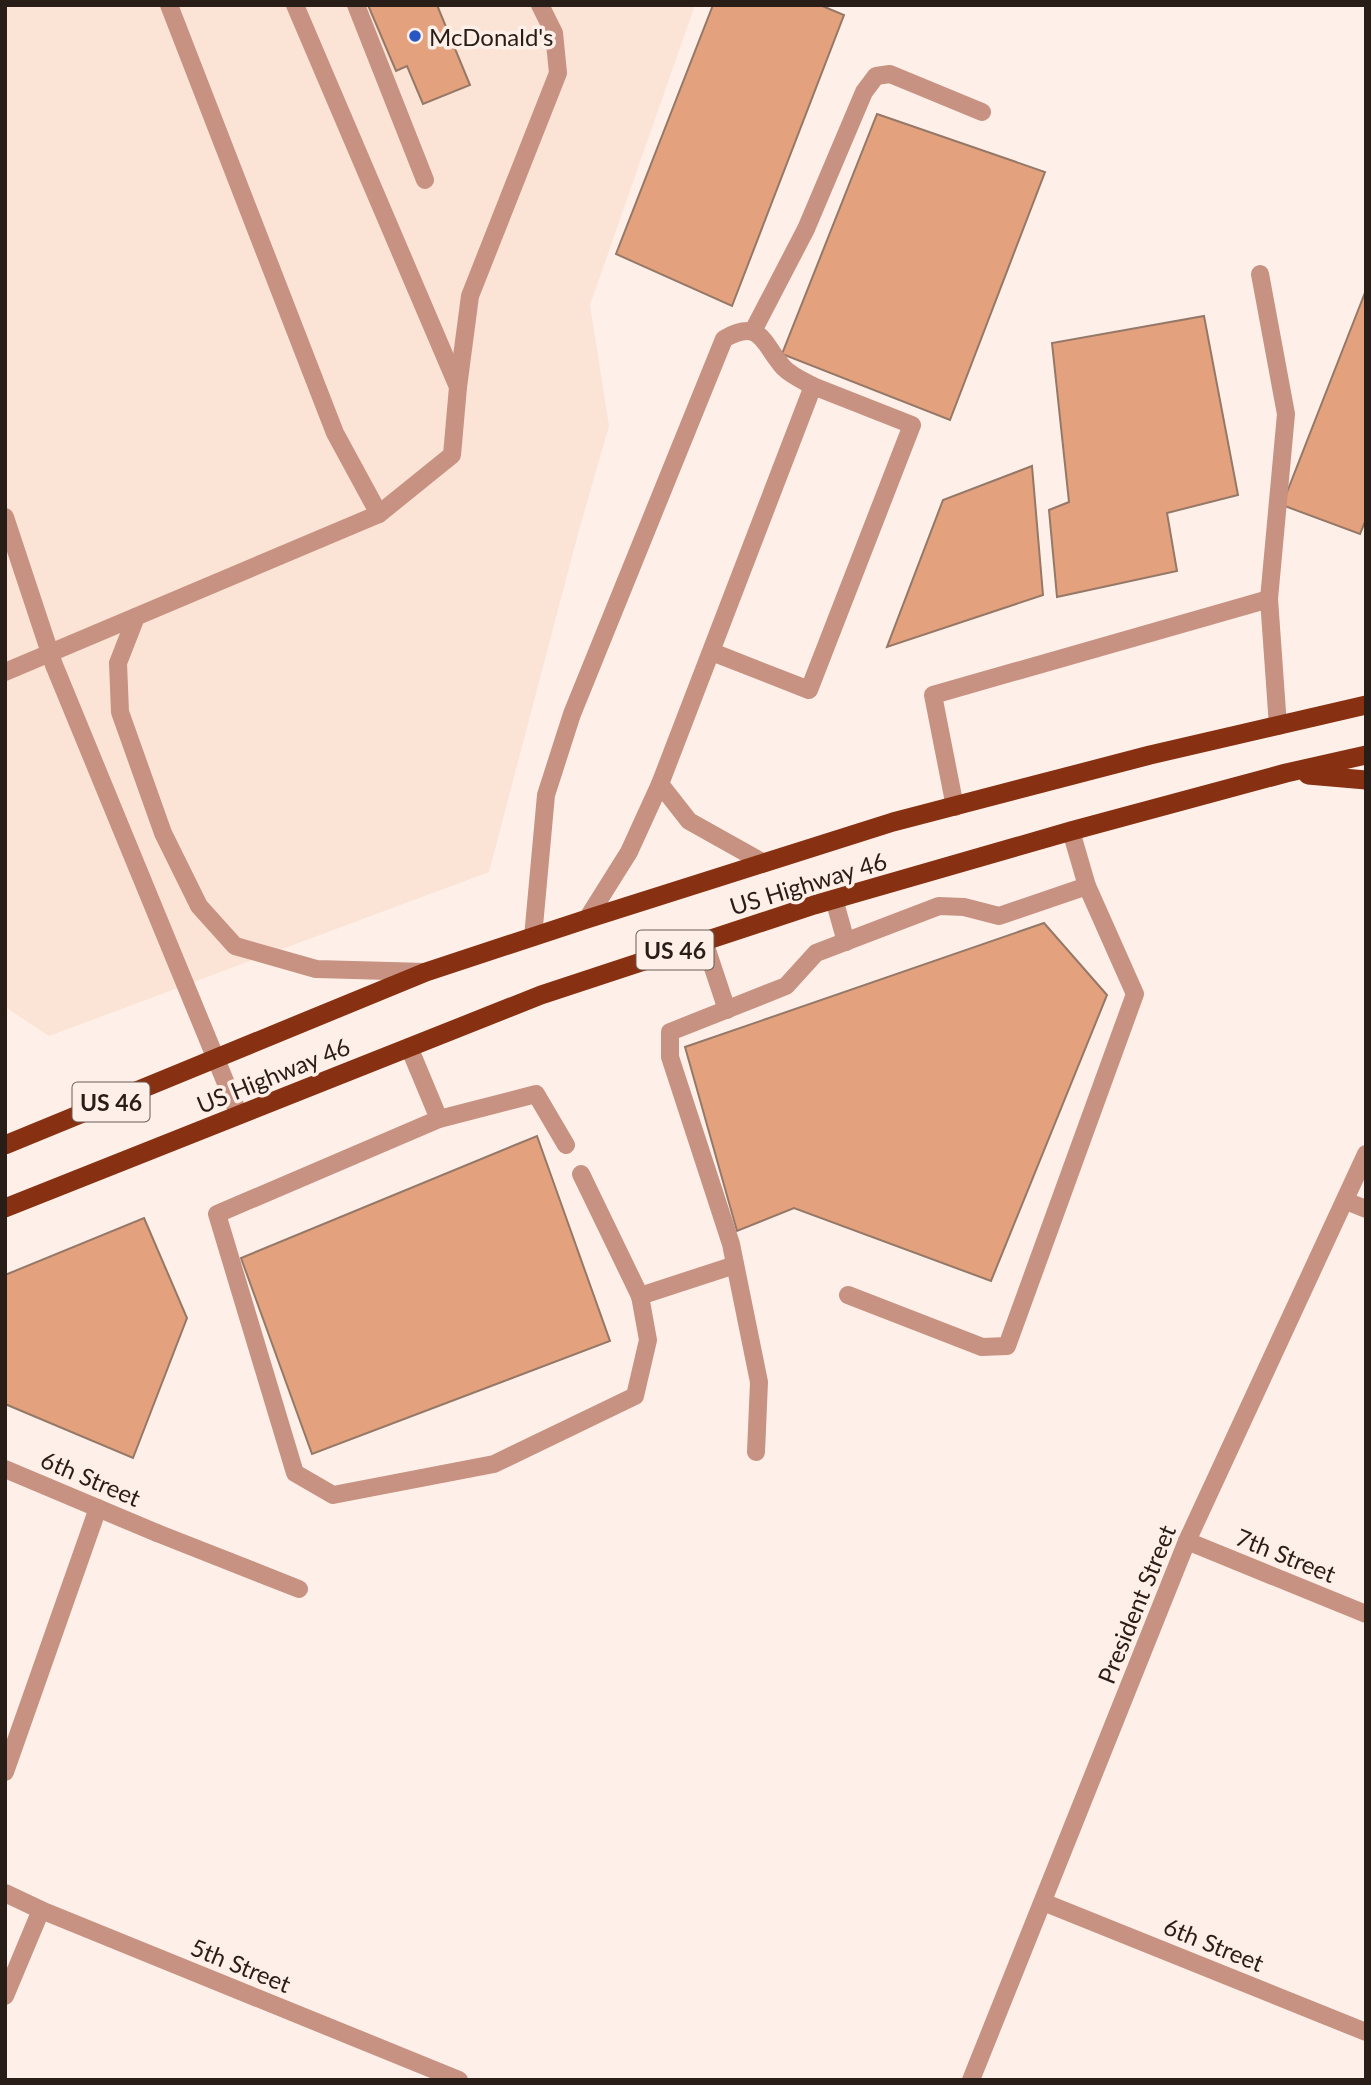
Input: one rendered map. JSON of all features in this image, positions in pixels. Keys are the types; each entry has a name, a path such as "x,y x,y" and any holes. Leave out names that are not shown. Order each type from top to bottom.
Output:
{"highway":[{"name":"US Highway 46","path":"5,1145 426,972 587,919 893,822 1150,755 1366,705"},
{"name":"US Highway 46","path":"5,1208 541,995 834,899 1071,831 1286,773 1366,755"},
{"path":"1286,773 1366,780"}],"street":[{"path":"169,5 335,433 379,514"},
{"path":"295,5 458,387"},
{"path":"356,5 425,180"},
{"path":"5,672 379,514 452,455 470,296 558,73 554,33 540,5"},
{"path":"753,331 806,229 864,92 876,76 890,74 982,112"},
{"path":"1260,274 1286,414 1269,599 1278,726"},
{"path":"533,937 547,795 572,714 724,339 738,330 753,331 786,370 813,386 912,425 809,690 712,652"},
{"path":"587,919 629,852 660,784 813,386"},
{"path":"5,517 50,653 239,1115"},
{"path":"955,807 933,695 1269,599"},
{"path":"136,617 118,663 120,712 163,833 199,906 235,946 316,969 426,972"},
{"path":"660,784 689,821 764,863"},
{"path":"848,1295 982,1347 1007,1346 1135,994 1087,886 1071,831"},
{"path":"756,1452 759,1382 731,1244 670,1057 670,1032 786,986 817,953 939,906 964,907 999,916 1087,886"},
{"path":"834,899 845,942"},
{"path":"704,941 727,1010"},
{"path":"409,1047 439,1119"},
{"path":"566,1145 536,1094 439,1119 217,1214 295,1473 333,1495 494,1464 635,1396 648,1340 640,1296 581,1174"},
{"name":"President Street","path":"971,2080 1187,1541 1366,1154"},
{"path":"1346,1201 1366,1209"},
{"path":"640,1296 735,1265"},
{"name":"6th Street","path":"5,1469 299,1590"},
{"path":"5,1772 98,1507"},
{"name":"7th Street","path":"1187,1541 1366,1614"},
{"name":"5th Street","path":"5,1892 41,1910 459,2080"},
{"name":"6th Street","path":"1044,1902 1366,2032"},
{"path":"5,1996 41,1910"}],"shaded area":[{"path":"5,5 695,5 590,305 609,426 489,872 49,1036 5,1007"}],"building":[{"name":"McDonald's","path":"368,5 437,5 470,85 423,104 407,66 396,71"},
{"path":"713,5 820,5 844,15 732,306 616,254"},
{"path":"877,114 1045,172 950,420 782,354"},
{"path":"1366,290 1366,519 1360,534 1282,505"},
{"path":"1204,316 1238,495 1167,513 1177,571 1057,597 1049,510 1069,502 1052,343"},
{"path":"1032,466 1043,595 887,647 943,500"},
{"path":"1044,923 1107,995 991,1281 794,1208 737,1231 685,1047"},
{"path":"537,1136 610,1341 312,1454 241,1258"},
{"path":"144,1218 187,1318 133,1458 5,1404 5,1275"}],"place":[{"name":"McDonald's","path":"415,36"}]}
